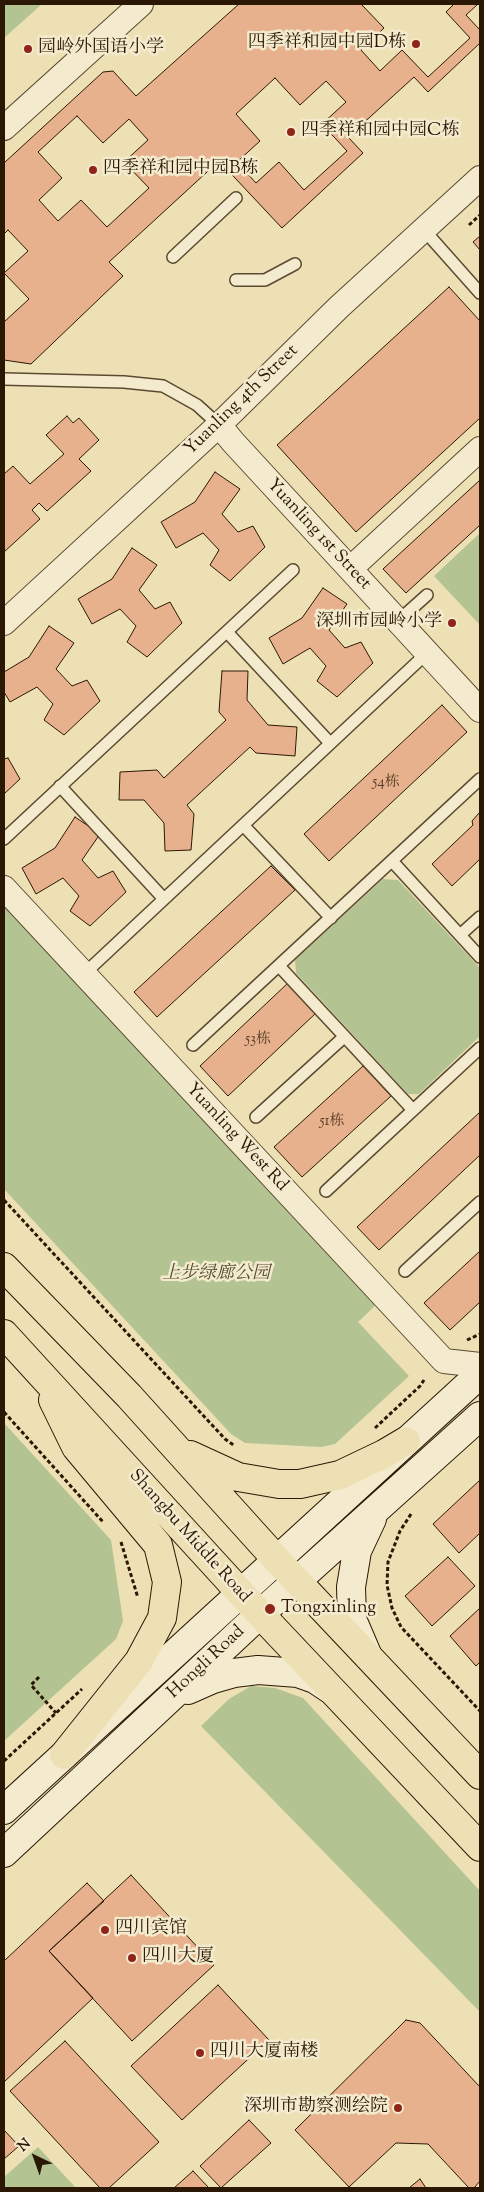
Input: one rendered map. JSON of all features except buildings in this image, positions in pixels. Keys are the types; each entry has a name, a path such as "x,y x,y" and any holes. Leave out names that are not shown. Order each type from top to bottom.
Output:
{"main road":[{"path":"4,1267 170,1441 277,1560 480,1775"},
{"name":"Shangbu Middle Road","path":"4,1334 260,1614 480,1847"},
{"path":"38,1370 76,1447 158,1545 167,1582 162,1618 139,1661 64,1755"},
{"name":"Hongli Road","path":"4,1810 480,1374"},
{"name":"Hongli Road","path":"4,1853 260,1614 406,1480 480,1416"},
{"path":"170,1441 196,1459 233,1475 257,1481 289,1484 313,1482 340,1475 406,1441"},
{"path":"368,1656 352,1618 351,1588 357,1551 373,1517 406,1480"},
{"path":"169,1699 213,1679 234,1673 258,1670 298,1673 315,1679 331,1690"}],"street":[{"path":"4,128 141,4"},
{"name":"Yuanling 4th Street","path":"4,623 219,425 339,307 480,178"},
{"name":"Yuanling 1st Street","path":"219,425 480,710"},
{"path":"350,569 480,449"},
{"name":"Yuanling West Rd","path":"4,888 444,1361 480,1365"}],"lane":[{"path":"173,257 236,198"},
{"path":"424,230 480,293"},
{"path":"236,280 265,280 295,264"},
{"path":"4,379 124,382 163,386 197,405 219,425"},
{"path":"4,839 293,570"},
{"path":"398,621 426,595"},
{"path":"226,632 330,743"},
{"path":"84,974 427,653"},
{"path":"193,1045 480,779"},
{"path":"60,786 164,898"},
{"path":"243,825 331,918"},
{"path":"392,861 480,957"},
{"path":"460,935 480,917"},
{"path":"279,966 413,1110"},
{"path":"256,1117 344,1037"},
{"path":"326,1190 479,1051"},
{"path":"405,1271 480,1202"}],"path":[{"path":"469,225 480,215"},
{"path":"4,1200 226,1439 240,1450"},
{"path":"370,1433 424,1380"},
{"path":"4,1412 109,1529"},
{"path":"400,1530 388,1562 387,1585 392,1608 401,1626 480,1711"},
{"path":"116,1536 122,1543 138,1593 138,1606"},
{"path":"39,1677 31,1685 56,1713"},
{"path":"4,1761 83,1688"}],"green space":[{"path":"4,4 40,4 41,5 4,38"},
{"path":"480,533 480,625 434,576"},
{"path":"383,879 398,880 480,968 480,1036 419,1094 408,1094 296,973 295,960"},
{"name":"上步绿廊公园","path":"4,903 377,1304 358,1322 409,1376 335,1444 321,1447 245,1443 231,1434 4,1189"},
{"path":"4,1423 111,1540 123,1621 116,1639 4,1741"},
{"path":"251,1686 275,1688 303,1698 480,1891 480,2012 201,1726 229,1699"},
{"path":"38,2147 76,2188 4,2188 4,2177"}],"place":[{"name":"四季祥和园中园D栋","path":"416,44"},
{"name":"园岭外国语小学","path":"28,49"},
{"name":"四季祥和园中园C栋","path":"291,132"},
{"name":"四季祥和园中园B栋","path":"93,170"},
{"name":"深圳市园岭小学","path":"452,623"},
{"name":"Tongxinling","path":"270,1609"},
{"name":"四川宾馆","path":"105,1930"},
{"name":"四川大厦","path":"132,1958"},
{"name":"四川大厦南楼","path":"200,2053"},
{"name":"深圳市勘察测绘院","path":"398,2108"}]}
